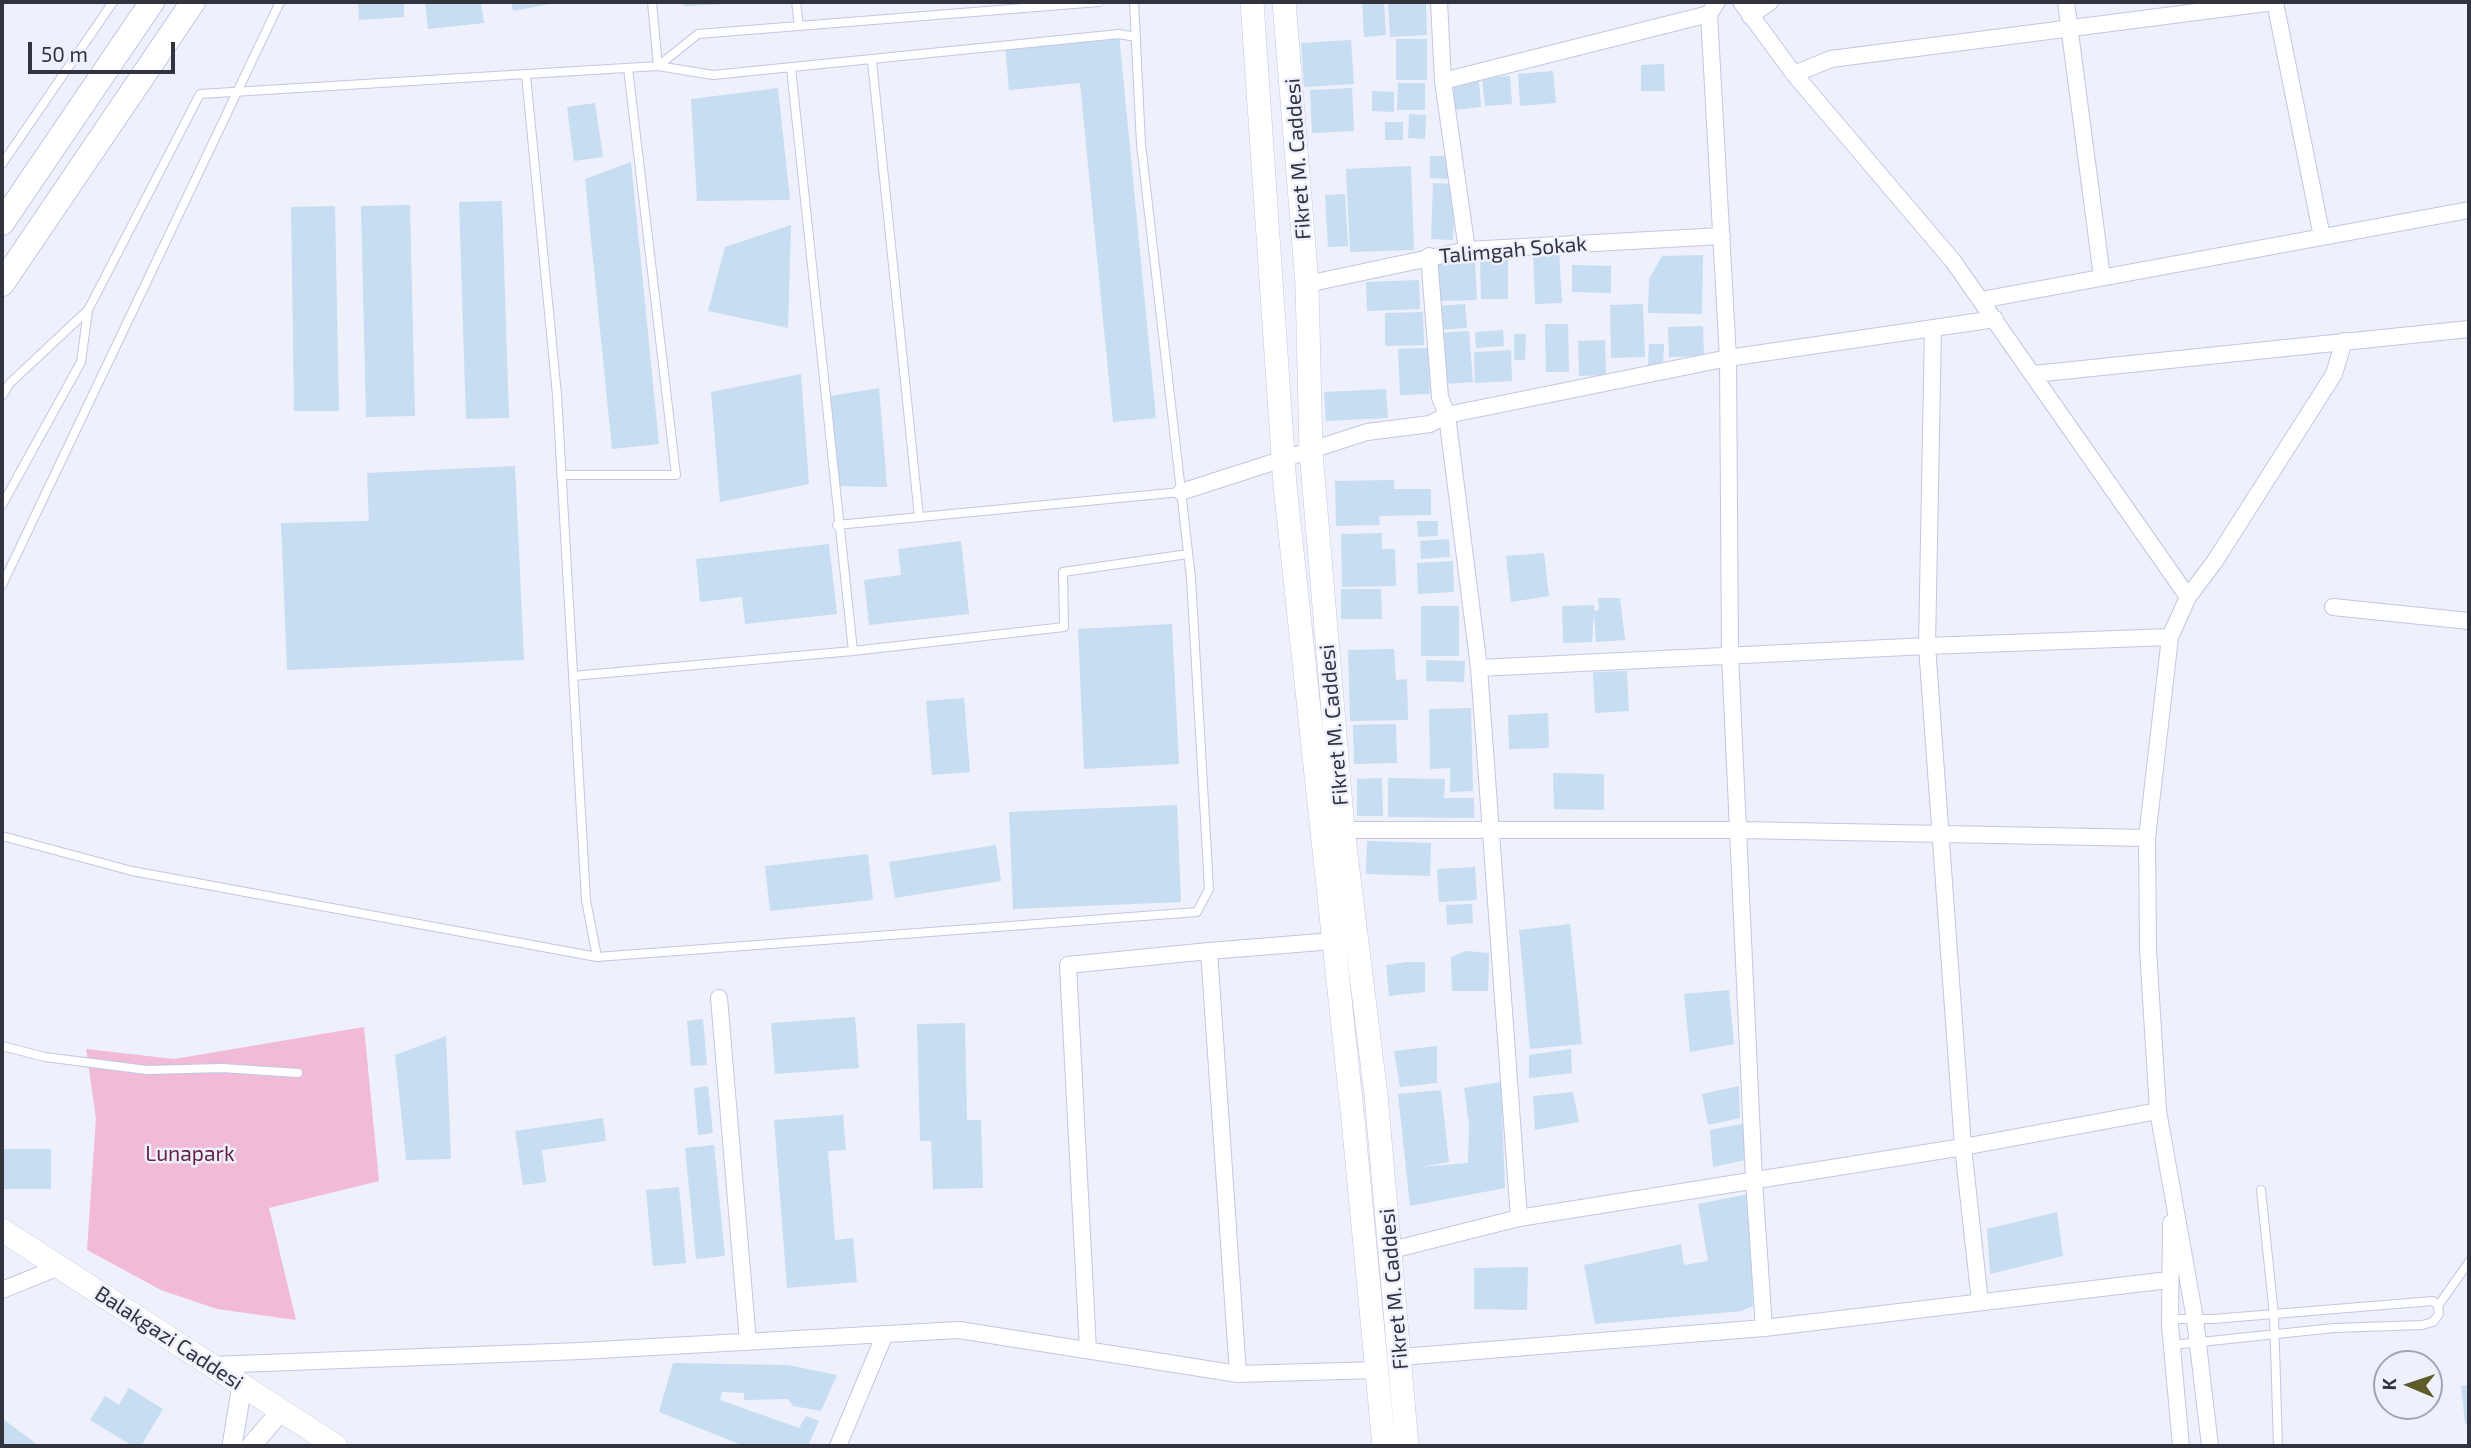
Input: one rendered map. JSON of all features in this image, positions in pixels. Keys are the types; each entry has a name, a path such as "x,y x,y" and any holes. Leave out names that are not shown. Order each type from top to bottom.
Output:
{"main road":[{"path":"2,223 152,2"},
{"path":"2,284 193,2"},
{"path":"1252,2 1284,460 1384,1446"},
{"name":"Fikret M. Caddesi","path":"1284,2 1307,284 1311,452 1343,830 1376,1096 1392,1250 1407,1446"},
{"name":"Balakgazi Caddesi","path":"2,1230 336,1446"}],"street":[{"path":"1439,2 1443,81 1467,250"},
{"path":"1741,2 1794,74 1953,261 2188,597"},
{"path":"1750,16 1770,2"},
{"path":"2066,2 2102,277"},
{"path":"1794,74 1831,59 2274,2 2322,237"},
{"path":"1443,81 1713,8 1728,358 1730,655 1754,1180 1764,1328"},
{"path":"1981,300 2469,210"},
{"name":"Talimgah Sokak","path":"1307,284 1467,250 1722,236"},
{"path":"1429,256 1440,397 1447,415 1479,668 1519,1218"},
{"path":"1181,492 1367,432 1430,424 1447,415 1728,358 1995,319"},
{"path":"1933,328 1927,646 1963,1147 1980,1302"},
{"path":"2034,374 2469,329"},
{"path":"2210,1446 2195,1319 2158,1111 2148,950 2147,838 2170,637 2188,597 2215,561 2334,374 2344,341"},
{"path":"2333,607 2469,621"},
{"path":"1479,668 2170,637"},
{"path":"1343,830 1740,830 2147,838"},
{"path":"1088,1350 1068,965 1333,941"},
{"path":"1209,951 1238,1374"},
{"path":"719,998 748,1342"},
{"path":"1392,1250 1519,1218 1963,1147 2158,1111"},
{"path":"2171,1186 2170,1319 2181,1446"},
{"path":"2,1290 59,1267"},
{"path":"1401,1357 1764,1328 2169,1280"},
{"path":"211,1365 960,1330 1238,1374 1378,1370"},
{"path":"838,1446 885,1334"},
{"path":"232,1446 242,1385"},
{"path":"251,1446 282,1411"}],"lane":[{"path":"2,164 113,2"},
{"path":"2,585 280,2"},
{"path":"652,2 658,66"},
{"path":"796,2 799,26"},
{"path":"658,66 698,34 1099,2"},
{"path":"2,836 132,871 597,957 1197,912 1209,888 1188,554 1141,144 1134,2"},
{"path":"2,396 10,383 88,310 200,94 658,66 713,75 1119,34 1136,37"},
{"path":"872,61 919,517"},
{"path":"561,475 676,475 628,68"},
{"path":"791,68 837,525 853,651"},
{"path":"526,75 561,475 586,900 597,957"},
{"path":"2,505 81,362 88,310"},
{"path":"837,525 1181,492"},
{"path":"573,676 853,651 1064,627 1063,572 1188,554"},
{"path":"2,1046 45,1057 147,1070 222,1068 298,1073"},
{"path":"2261,1190 2274,1315 2278,1446"},
{"path":"2438,1306 2469,1262"},
{"path":"2170,1319 2274,1315 2433,1301 2438,1306 2439,1314 2432,1322 2422,1325 2273,1334 2172,1345"}],"green space":[{"name":"Lunapark","path":"364,1027 379,1181 269,1208 296,1320 217,1309 161,1290 87,1250 96,1118 86,1049 174,1059"}],"building":[{"path":"358,2 404,2 404,17 359,20"},
{"path":"425,2 481,2 484,23 428,29"},
{"path":"511,2 555,2 555,3 513,11"},
{"path":"683,2 726,2 726,4 684,6"},
{"path":"1362,2 1384,2 1386,35 1364,37"},
{"path":"1388,2 1426,2 1427,35 1390,37"},
{"path":"1119,34 1156,418 1113,422 1080,83 1009,90 1005,45"},
{"path":"1396,39 1427,39 1427,80 1396,80"},
{"path":"1351,40 1354,84 1304,87 1301,43"},
{"path":"1664,64 1665,91 1641,91 1641,65"},
{"path":"1553,71 1556,103 1520,106 1518,74"},
{"path":"1510,76 1512,104 1485,106 1482,78"},
{"path":"1479,80 1481,107 1455,110 1453,83"},
{"path":"1398,83 1425,83 1425,110 1397,110"},
{"path":"778,88 790,200 697,201 691,99"},
{"path":"1352,88 1354,131 1312,133 1310,90"},
{"path":"1372,91 1394,92 1394,112 1372,111"},
{"path":"595,103 603,157 574,161 567,107"},
{"path":"1409,114 1426,115 1425,139 1408,138"},
{"path":"1385,122 1403,122 1403,140 1385,140"},
{"path":"1430,156 1450,156 1449,179 1430,178"},
{"path":"631,162 659,444 612,449 585,179"},
{"path":"1411,166 1414,250 1350,252 1346,169"},
{"path":"1433,183 1455,184 1453,240 1431,239"},
{"path":"1345,194 1348,246 1328,247 1325,195"},
{"path":"502,201 509,418 466,419 459,202"},
{"path":"410,205 415,416 366,417 361,206"},
{"path":"335,206 339,411 294,411 291,207"},
{"path":"791,225 788,328 708,311 725,247"},
{"path":"1559,251 1562,303 1535,304 1533,252"},
{"path":"1703,255 1702,314 1648,313 1649,279 1662,256"},
{"path":"1508,257 1508,299 1481,299 1480,258"},
{"path":"1475,260 1477,300 1438,301 1437,261"},
{"path":"1572,265 1611,266 1611,293 1572,292"},
{"path":"1419,280 1420,309 1367,311 1366,282"},
{"path":"1465,304 1467,328 1439,330 1437,306"},
{"path":"1643,304 1645,357 1611,358 1610,305"},
{"path":"1423,312 1424,345 1385,346 1385,313"},
{"path":"1545,324 1568,324 1569,372 1546,372"},
{"path":"1703,326 1704,356 1669,357 1668,327"},
{"path":"1503,330 1504,346 1476,348 1475,332"},
{"path":"1469,331 1473,382 1444,384 1440,333"},
{"path":"1514,334 1526,334 1525,360 1514,360"},
{"path":"1605,340 1606,375 1579,376 1578,341"},
{"path":"1649,344 1664,344 1663,367 1648,366"},
{"path":"1428,348 1430,394 1400,395 1398,349"},
{"path":"1511,350 1512,381 1475,383 1474,352"},
{"path":"801,374 809,484 720,502 711,392"},
{"path":"879,388 887,487 833,486 824,397"},
{"path":"1386,389 1388,418 1326,421 1324,392"},
{"path":"515,466 524,660 287,670 281,523 369,521 367,473"},
{"path":"1394,480 1394,489 1431,489 1431,515 1379,516 1380,525 1336,526 1335,481"},
{"path":"1417,521 1438,521 1438,536 1418,537"},
{"path":"1382,533 1382,549 1395,549 1396,586 1342,587 1341,534"},
{"path":"1449,539 1450,557 1421,559 1420,541"},
{"path":"961,541 969,614 869,625 864,580 901,575 898,549"},
{"path":"829,544 837,614 745,624 742,597 700,602 696,559"},
{"path":"1544,553 1549,596 1511,602 1506,556"},
{"path":"1453,561 1454,592 1418,594 1417,563"},
{"path":"1341,589 1381,589 1382,619 1341,619"},
{"path":"1598,598 1620,598 1625,640 1596,642 1594,611 1599,610"},
{"path":"1594,605 1592,642 1563,643 1562,606"},
{"path":"1421,606 1459,606 1459,656 1421,656"},
{"path":"1172,624 1179,764 1084,769 1078,629"},
{"path":"1394,649 1396,680 1407,679 1408,720 1350,721 1348,650"},
{"path":"1426,660 1465,661 1464,682 1426,681"},
{"path":"1627,671 1629,711 1595,713 1593,672"},
{"path":"964,698 970,772 932,775 926,701"},
{"path":"1471,708 1473,791 1450,792 1450,768 1430,769 1429,709"},
{"path":"1548,713 1549,748 1509,749 1508,715"},
{"path":"1396,724 1397,763 1354,764 1353,725"},
{"path":"1553,773 1604,774 1604,810 1554,809"},
{"path":"1382,778 1383,816 1357,816 1357,779"},
{"path":"1388,778 1445,779 1444,798 1474,798 1474,818 1388,817"},
{"path":"1177,805 1181,902 1013,909 1009,812"},
{"path":"1367,841 1431,843 1430,876 1366,874"},
{"path":"996,845 1001,881 895,898 889,862"},
{"path":"868,854 873,900 770,911 765,866"},
{"path":"1475,867 1477,900 1439,902 1437,869"},
{"path":"1472,904 1473,923 1447,925 1446,905"},
{"path":"1570,924 1582,1044 1530,1049 1519,930"},
{"path":"1466,951 1489,953 1488,991 1452,991 1451,957"},
{"path":"1425,962 1425,992 1389,996 1386,965"},
{"path":"1729,990 1734,1044 1690,1052 1684,994"},
{"path":"855,1017 859,1068 775,1074 771,1023"},
{"path":"703,1019 707,1065 691,1066 687,1021"},
{"path":"965,1023 967,1120 981,1120 983,1188 933,1189 931,1141 920,1141 917,1024"},
{"path":"446,1036 451,1159 406,1160 395,1055"},
{"path":"1437,1046 1437,1083 1400,1087 1394,1051"},
{"path":"1571,1049 1572,1073 1529,1078 1529,1055"},
{"path":"1501,1082 1505,1188 1410,1206 1398,1094 1441,1090 1449,1162 1419,1167 1468,1163 1469,1125 1464,1088"},
{"path":"708,1086 713,1133 698,1135 694,1088"},
{"path":"1739,1086 1740,1118 1708,1125 1702,1094"},
{"path":"1573,1092 1579,1122 1535,1130 1533,1096"},
{"path":"843,1115 846,1150 828,1151 835,1240 853,1238 857,1282 787,1288 774,1120"},
{"path":"603,1118 606,1141 542,1150 546,1182 523,1185 515,1131"},
{"path":"1746,1123 1746,1160 1713,1167 1710,1130"},
{"path":"714,1145 725,1256 696,1259 685,1148"},
{"path":"2,1149 51,1149 51,1189 2,1189"},
{"path":"679,1187 686,1263 653,1266 646,1190"},
{"path":"1749,1194 1753,1306 1742,1311 1595,1324 1584,1265 1681,1244 1684,1265 1708,1261 1698,1204"},
{"path":"2057,1212 2063,1256 1990,1274 1987,1229"},
{"path":"1528,1267 1527,1310 1474,1309 1474,1268"},
{"path":"673,1363 788,1365 837,1375 821,1411 793,1406 788,1399 744,1400 744,1393 722,1392 720,1400 799,1428 806,1416 819,1421 808,1446 744,1446 659,1412"},
{"path":"2469,1385 2469,1426 2465,1423 2461,1386"},
{"path":"129,1388 163,1409 141,1446 133,1446 90,1420 105,1396 119,1405"},
{"path":"2,1418 39,1446 2,1445"}]}
